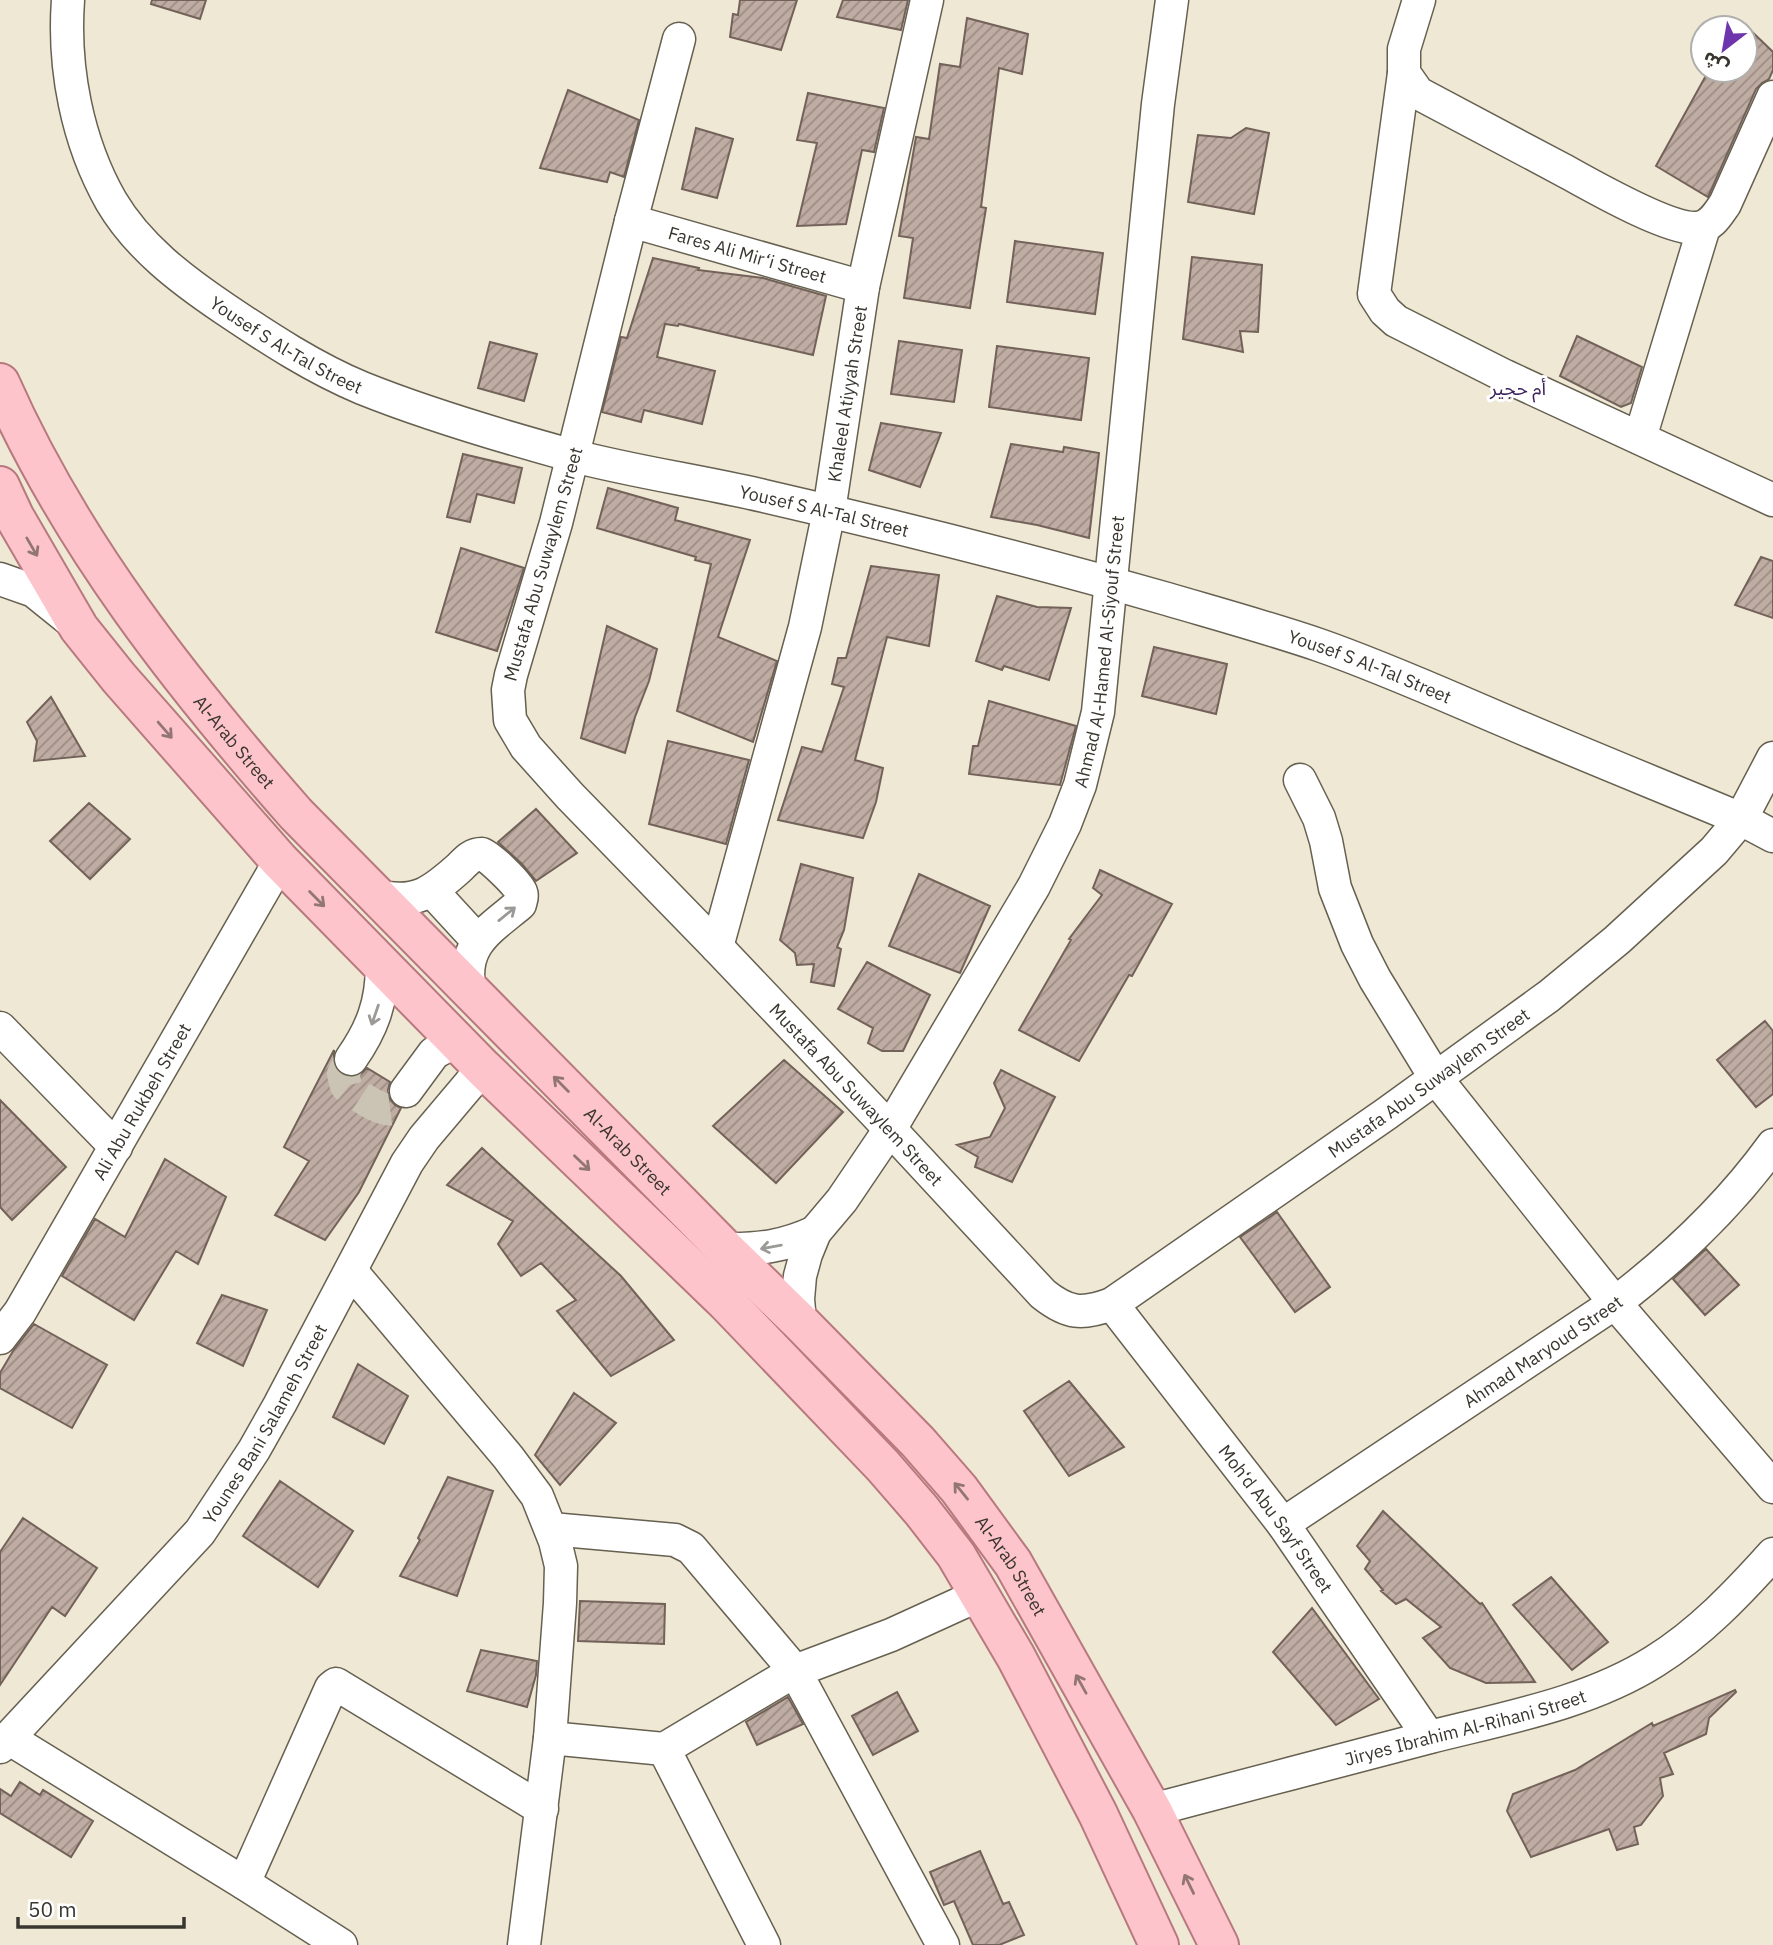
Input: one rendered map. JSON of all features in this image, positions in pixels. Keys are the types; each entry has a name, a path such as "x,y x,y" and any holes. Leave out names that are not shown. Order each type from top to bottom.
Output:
{"main road":[{"name":"Al-Arab Street","path":"0,383 32,452 122,598 158,648 235,744 279,794 470,992 800,1322 918,1442 960,1489 1013,1563 1152,1810 1219,1945"},
{"path":"0,486 14,516 79,628 119,678 280,861 483,1068 726,1302 883,1466 956,1555 981,1594 1098,1814 1159,1945"},
{"path":"119,678 158,648"}],"street":[{"name":"Yousef S Al-Tal Street","path":"68,0 66,23 69,68 76,106 87,148 112,203 152,253 191,286 258,331 359,387 448,418 574,456 710,483 829,511 1111,583 1321,646 1447,695 1741,819 1773,836"},
{"name":"Khaleel Atiyyah Street","path":"718,947 805,627 829,511 863,288 928,0"},
{"name":"Ahmad Al-Hamed Al-Siyouf Street","path":"800,1322 800,1276 815,1233 848,1191 890,1129 1034,886 1065,824 1080,785 1098,712 1158,104 1172,0"},
{"path":"1419,0 1404,50 1404,73 1374,294 1385,311 1396,321 1506,376 1773,500"},
{"name":"Mustafa Abu Suwaylem Street","path":"679,39 631,221 574,456 511,675 508,690 510,720 526,747 569,796 718,947 1043,1294 1059,1307 1075,1311 1093,1311 1112,1304 1549,996 1617,940 1714,851 1741,819 1773,758"},
{"path":"1404,73 1418,93 1602,191 1687,227 1704,227 1714,220 1725,204 1748,147 1773,97"},
{"name":"Fares Ali Mir‘i Street","path":"631,221 863,288"},
{"path":"1640,438 1704,227"},
{"path":"0,579 34,592 79,628"},
{"path":"1300,780 1319,818 1335,888 1357,944 1375,979 1435,1077 1615,1303 1773,1487"},
{"path":"378,896 406,900 432,891 472,855 477,854 487,856 519,889 522,894 520,904 478,941 471,953 468,965 470,992"},
{"name":"Ali Abu Rukbeh Street","path":"0,1338 20,1312 280,861"},
{"path":"432,891 478,941"},
{"path":"351,1059 368,1035 375,1018 380,1001 382,965"},
{"path":"0,1028 116,1147"},
{"path":"406,1091 434,1054 456,1041"},
{"name":"Younes Bani Salameh Street","path":"4,1743 200,1532 261,1438 407,1163 424,1138 483,1068"},
{"name":"Ahmad Maryoud Street","path":"1283,1524 1615,1303 1686,1246 1722,1208 1773,1145"},
{"path":"725,1249 771,1247 794,1242 815,1233"},
{"path":"351,1271 508,1457 537,1496 551,1529 561,1566 551,1738 524,1945"},
{"name":"Moh‘d Abu Sayf Street","path":"1112,1304 1283,1524 1429,1737"},
{"path":"551,1529 675,1540 688,1545 795,1671 943,1945"},
{"name":"Jiryes Ibrahim Al-Rihani Street","path":"1152,1810 1564,1701 1626,1676 1654,1662 1677,1646 1761,1575 1773,1554"},
{"path":"551,1738 664,1749 795,1671 891,1635 981,1594"},
{"path":"244,1883 331,1688 336,1684 542,1810"},
{"path":"4,1743 244,1883 341,1945"},
{"path":"664,1749 764,1945"}],"building":[{"path":"152,0 206,0 200,19 151,4"},
{"path":"740,0 797,0 781,50 730,37 733,14 738,15"},
{"path":"843,0 908,0 901,30 837,17"},
{"path":"967,18 1028,34 1022,74 999,68 981,207 986,208 970,308 904,298 913,238 899,236 916,137 929,139 940,64 960,67"},
{"path":"1759,38 1773,52 1773,70 1769,79 1756,89 1708,197 1656,166 1701,84 1759,84"},
{"path":"568,90 639,120 624,177 610,172 607,182 540,168"},
{"path":"808,93 884,108 874,152 862,150 846,224 797,226 817,143 797,140"},
{"path":"696,128 733,139 717,198 682,189"},
{"path":"1246,128 1269,133 1254,214 1188,202 1198,135 1231,138"},
{"path":"1015,241 1103,253 1095,314 1007,302"},
{"path":"1192,257 1262,265 1258,332 1240,331 1243,352 1183,339"},
{"path":"653,258 699,268 698,270 763,278 826,296 813,355 679,324 665,324 657,357 715,371 702,424 644,410 641,422 602,412 621,337 627,338"},
{"path":"1577,336 1642,367 1631,403 1621,407 1560,376"},
{"path":"899,341 962,350 954,402 891,394"},
{"path":"490,342 537,354 524,401 478,388"},
{"path":"997,346 1089,358 1081,420 989,407"},
{"path":"881,423 941,433 920,487 869,470"},
{"path":"1011,444 1063,452 1064,447 1099,453 1089,538 991,517"},
{"path":"463,454 522,468 514,503 477,494 470,522 447,517"},
{"path":"608,488 678,508 675,520 750,540 718,637 777,661 753,742 677,711 711,564 695,560 696,557 597,528"},
{"path":"461,548 524,568 497,651 436,632"},
{"path":"1761,557 1773,561 1773,618 1735,605"},
{"path":"871,566 939,575 929,646 887,637 855,760 883,768 876,802 863,838 778,820 802,747 822,752 844,687 832,684 838,658 846,658"},
{"path":"997,596 1037,607 1071,608 1049,680 1004,666 1002,670 976,661"},
{"path":"607,626 657,649 625,753 581,738"},
{"path":"1154,647 1227,664 1216,714 1142,696"},
{"path":"51,697 85,756 34,761 37,741 27,722"},
{"path":"989,701 1076,726 1060,785 969,774 973,746 978,746"},
{"path":"668,741 749,760 726,844 649,824"},
{"path":"89,803 130,839 90,879 50,841"},
{"path":"536,809 577,853 536,881 498,842"},
{"path":"801,864 853,878 844,930 837,947 841,949 834,986 811,982 814,964 797,965 795,953 780,940"},
{"path":"1100,870 1172,904 1132,976 1129,975 1079,1061 1019,1030 1071,940 1069,939 1102,895 1093,888"},
{"path":"919,874 990,906 960,973 889,946"},
{"path":"867,962 930,995 903,1051 882,1051 868,1043 873,1028 838,1009"},
{"path":"1765,1021 1773,1031 1773,1094 1756,1107 1717,1060"},
{"path":"334,1050 334,1067 340,1074 359,1076 367,1068 390,1082 389,1098 401,1108 359,1192 325,1240 275,1215 309,1161 284,1147"},
{"path":"784,1060 843,1112 776,1183 713,1126"},
{"path":"1001,1070 1055,1097 1012,1182 975,1167 978,1157 957,1145 990,1137 1005,1108 994,1083"},
{"path":"0,1100 66,1167 12,1220 0,1207"},
{"path":"482,1148 621,1276 674,1340 611,1376 557,1311 576,1300 541,1263 521,1276 498,1244 513,1221 447,1185"},
{"path":"165,1159 226,1197 198,1264 176,1251 134,1320 62,1276 95,1219 125,1237"},
{"path":"1277,1212 1330,1287 1295,1312 1240,1237"},
{"path":"1706,1249 1739,1285 1705,1315 1673,1279"},
{"path":"222,1295 267,1310 243,1366 197,1343"},
{"path":"34,1324 107,1365 72,1428 0,1388 0,1373"},
{"path":"358,1364 408,1396 384,1444 333,1417"},
{"path":"1069,1381 1124,1447 1069,1476 1024,1411"},
{"path":"574,1393 616,1423 560,1485 535,1455"},
{"path":"448,1477 493,1491 457,1596 400,1576 420,1540 418,1538"},
{"path":"280,1481 353,1531 318,1587 243,1536"},
{"path":"1383,1511 1482,1603 1535,1682 1486,1683 1450,1668 1423,1638 1441,1627 1406,1599 1396,1604 1381,1591 1383,1590 1365,1569 1370,1561 1357,1546"},
{"path":"23,1518 97,1568 65,1616 52,1607 0,1685 0,1552"},
{"path":"1551,1577 1608,1642 1572,1670 1513,1605"},
{"path":"580,1601 665,1604 664,1644 578,1641"},
{"path":"1312,1608 1379,1699 1336,1725 1273,1652"},
{"path":"481,1650 537,1661 527,1707 467,1691"},
{"path":"1735,1690 1709,1718 1706,1734 1664,1753 1673,1774 1660,1778 1663,1796 1641,1825 1634,1827 1638,1844 1617,1850 1609,1829 1531,1857 1507,1811 1513,1794 1575,1770 1652,1723 1653,1726"},
{"path":"897,1692 918,1731 873,1755 852,1716"},
{"path":"788,1697 803,1724 757,1745 746,1722"},
{"path":"20,1782 40,1795 43,1790 93,1821 71,1857 0,1813 0,1789 11,1796"},
{"path":"980,1851 1003,1904 1009,1902 1024,1935 999,1945 973,1945 954,1901 944,1905 930,1872"}],"tunnel":[{"path":"351,1059 343,1074 346,1086 368,1102 392,1109 399,1104 406,1091"}],"district":[{"name":"أم حجير","path":"1518,388"}]}
